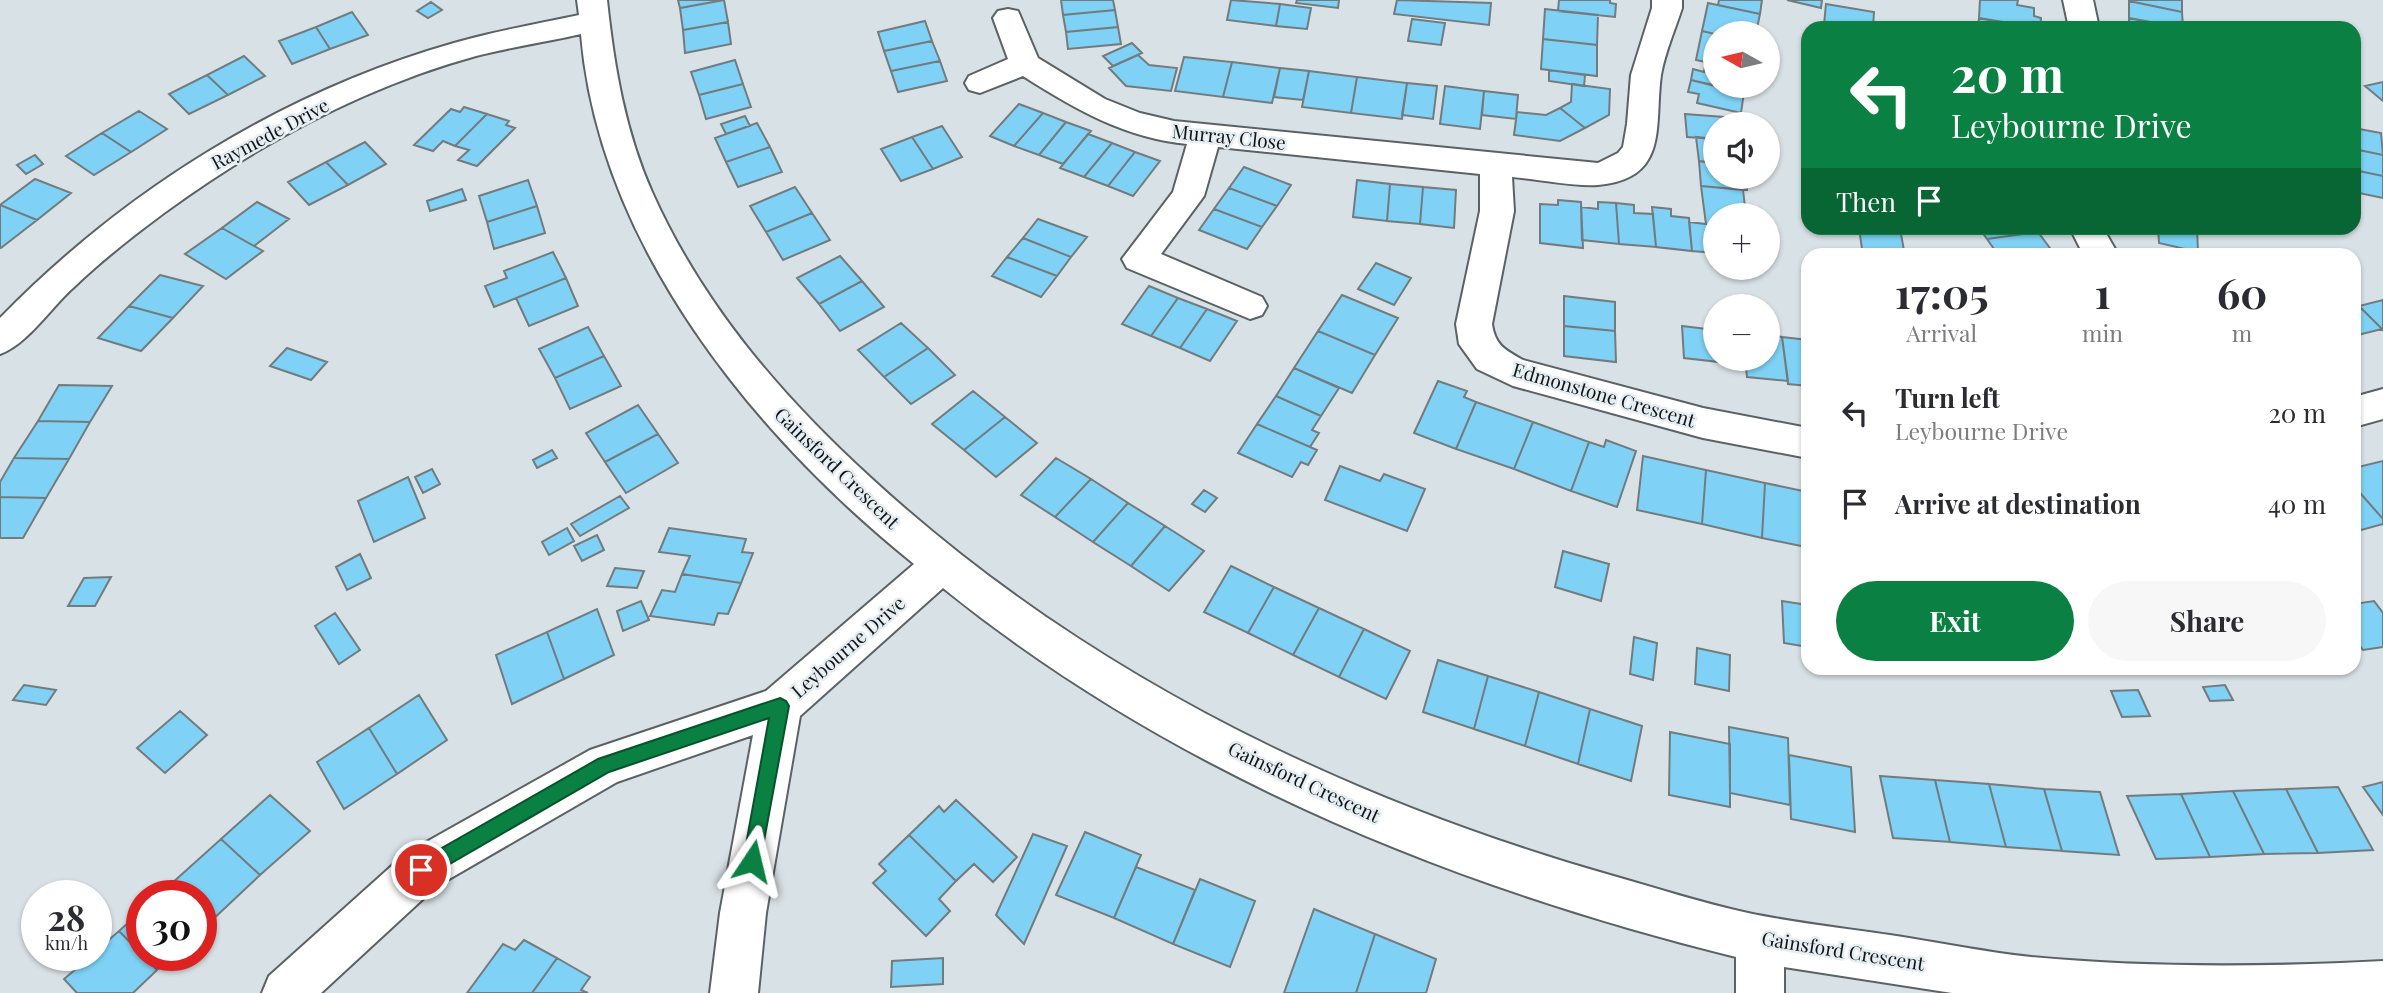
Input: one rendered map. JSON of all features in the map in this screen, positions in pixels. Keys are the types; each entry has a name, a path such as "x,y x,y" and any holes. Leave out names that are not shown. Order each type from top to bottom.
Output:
{"street":[{"path":"1496,164 1598,174 1618,170 1632,162 1641,148 1646,75 1667,8 1667,0"},
{"path":"2078,0 2082,21"},
{"name":"Raymede Drive","path":"0,340 62,277 133,218 202,170 275,128 361,87 463,50 592,11"},
{"name":"Gainsford Crescent","path":"592,11 601,76 617,145 638,199 674,270 716,336 779,413 844,479 940,566 1058,651 1158,712 1270,769 1410,831 1563,887 1760,939 2045,982 2288,991 2383,985"},
{"path":"980,83 1025,64 1008,18"},
{"name":"Murray Close","path":"1025,64 1094,106 1132,122 1174,132 1496,164"},
{"path":"1206,135 1188,196 1139,259 1250,306"},
{"name":"Edmonstone Crescent","path":"1496,164 1497,211 1474,324 1477,344 1490,359 1513,372 1703,424 1801,442"},
{"path":"2361,410 2383,404"},
{"name":"Leybourne Drive","path":"286,993 421,870 605,765 780,706 940,566"},
{"path":"734,993 743,913 780,706"},
{"path":"1760,939 1760,993"}],"building":[{"path":"678,0 724,0 680,8"},
{"path":"724,0 728,22 683,30 680,8"},
{"path":"1061,0 1113,0 1115,10 1063,15"},
{"path":"1231,0 1280,4 1276,26 1227,20"},
{"path":"1297,0 1339,0 1338,8 1296,3"},
{"path":"1397,0 1491,3 1489,25 1394,14"},
{"path":"1559,0 1610,0 1610,3 1616,4 1615,17 1558,11"},
{"path":"1719,0 1762,0 1760,14 1718,5"},
{"path":"1787,0 1822,0 1821,8"},
{"path":"1980,0 2018,0 2017,5 2034,8 2034,16 2041,18 2041,21 1997,21 1979,18"},
{"path":"2182,0 2182,12 2129,1"},
{"path":"2129,1 2182,12 2183,21 2145,21 2129,18"},
{"path":"431,2 442,10 428,18 417,11"},
{"path":"1708,3 1760,14 1759,21 1704,21"},
{"path":"1280,4 1311,8 1307,29 1276,26"},
{"path":"1826,4 1874,12 1873,21 1824,21"},
{"path":"1545,9 1598,15 1597,45 1543,39"},
{"path":"1115,10 1118,27 1066,32 1063,15"},
{"path":"352,12 368,35 330,49 316,27"},
{"path":"1412,19 1445,23 1441,45 1408,41"},
{"path":"925,21 932,41 884,51 878,32"},
{"path":"728,22 731,44 685,53 683,30"},
{"path":"316,27 330,49 292,64 279,41"},
{"path":"1118,27 1121,44 1068,49 1066,32"},
{"path":"1702,31 1703,61 1696,60"},
{"path":"1543,39 1597,45 1597,76 1541,69"},
{"path":"932,41 940,61 891,71 884,51"},
{"path":"1132,43 1142,53 1113,66 1103,56"},
{"path":"1138,55 1149,65 1177,68 1171,91 1126,86 1109,68"},
{"path":"244,56 265,76 228,95 207,75"},
{"path":"1184,57 1232,62 1223,97 1175,91"},
{"path":"735,60 743,84 699,95 691,72"},
{"path":"940,61 947,81 898,92 891,71"},
{"path":"1232,62 1280,68 1272,103 1223,97"},
{"path":"1280,68 1309,71 1303,100 1274,97"},
{"path":"1693,69 1703,72 1703,83 1691,80"},
{"path":"1549,70 1585,75 1584,86 1549,81"},
{"path":"1309,71 1357,77 1351,113 1302,107"},
{"path":"207,75 228,95 189,114 169,94"},
{"path":"1357,77 1407,83 1402,119 1351,113"},
{"path":"1691,80 1703,83 1703,98 1743,98 1741,112 1697,103 1699,94 1688,92"},
{"path":"2383,82 2383,101 2365,86"},
{"path":"1407,83 1437,86 1433,119 1402,115"},
{"path":"743,84 751,107 706,119 699,95"},
{"path":"1572,84 1610,89 1609,115 1585,128 1560,108 1571,102"},
{"path":"1445,86 1484,91 1480,129 1440,124"},
{"path":"1484,91 1518,95 1516,119 1482,115"},
{"path":"1019,104 1043,113 1014,146 990,136"},
{"path":"464,107 487,114 455,146 443,141 433,151 414,145 451,109 460,112"},
{"path":"1560,108 1585,128 1560,141 1514,135 1517,112 1546,115"},
{"path":"139,111 167,129 131,152 102,133"},
{"path":"1043,113 1066,122 1039,155 1014,146"},
{"path":"487,114 509,121 506,125 515,128 477,166 458,160 469,150 455,146"},
{"path":"1685,114 1703,115 1703,138 1687,137"},
{"path":"745,116 750,126 726,134 721,124"},
{"path":"1066,122 1091,131 1063,164 1039,155"},
{"path":"757,123 770,147 726,162 715,138"},
{"path":"942,126 962,157 933,169 912,137"},
{"path":"2361,129 2381,133 2383,155 2361,150"},
{"path":"102,133 131,152 94,175 66,156"},
{"path":"1088,134 1112,143 1084,177 1060,168"},
{"path":"912,137 933,169 901,181 881,149"},
{"path":"1696,137 1703,138 1703,162 1699,161"},
{"path":"365,142 386,164 348,185 326,162"},
{"path":"1112,143 1135,152 1108,186 1084,177"},
{"path":"770,147 782,172 738,187 726,162"},
{"path":"2361,150 2383,155 2383,176 2361,171"},
{"path":"1135,152 1160,161 1133,196 1108,186"},
{"path":"35,155 43,164 26,174 17,165"},
{"path":"1699,161 1703,162 1701,186"},
{"path":"326,162 348,185 309,205 288,182"},
{"path":"1244,167 1291,185 1277,206 1229,188"},
{"path":"2361,171 2383,176 2383,198 2361,193"},
{"path":"35,179 71,193 37,220 0,205"},
{"path":"528,180 537,206 487,222 479,196"},
{"path":"1357,180 1390,184 1387,221 1353,217"},
{"path":"1390,184 1423,187 1420,224 1387,221"},
{"path":"1701,186 1703,189 1743,190 1745,203 1703,203"},
{"path":"795,187 812,213 766,232 750,206"},
{"path":"1423,187 1456,190 1454,228 1420,224"},
{"path":"1229,188 1277,206 1262,227 1214,209"},
{"path":"462,189 466,200 430,211 427,201"},
{"path":"1558,200 1581,202 1583,248 1540,243 1540,204 1558,205"},
{"path":"257,202 289,219 254,246 222,228"},
{"path":"1598,202 1616,203 1619,244 1582,240 1581,207 1598,209"},
{"path":"1616,203 1634,205 1634,213 1653,214 1656,247 1619,244"},
{"path":"0,205 37,220 1,248 0,247"},
{"path":"537,206 545,233 494,249 487,222"},
{"path":"1652,207 1671,209 1671,216 1689,218 1692,251 1656,247"},
{"path":"1214,209 1262,227 1247,249 1199,230"},
{"path":"812,213 830,240 783,260 766,232"},
{"path":"1038,219 1087,237 1071,257 1023,238"},
{"path":"1689,222 1703,224 1703,252 1692,251"},
{"path":"222,228 263,251 226,279 185,254"},
{"path":"1860,235 1901,235 1904,248 1862,248"},
{"path":"1984,235 2016,235 1987,239"},
{"path":"2040,235 2050,248 1993,248 1987,239"},
{"path":"2158,235 2197,235 2198,248 2181,248 2159,243"},
{"path":"1023,238 1071,257 1057,276 1007,257"},
{"path":"553,252 566,278 494,307 485,286 507,278 504,271"},
{"path":"840,256 862,281 819,304 797,278"},
{"path":"1007,257 1057,276 1041,297 992,276"},
{"path":"1376,263 1411,278 1394,305 1358,289"},
{"path":"160,275 203,286 173,318 129,306"},
{"path":"566,278 578,306 529,326 516,298"},
{"path":"862,281 884,307 840,331 819,304"},
{"path":"1149,286 1178,298 1151,336 1122,324"},
{"path":"1342,295 1398,318 1375,355 1318,331"},
{"path":"1564,296 1615,302 1615,331 1564,326"},
{"path":"1178,298 1207,309 1180,348 1151,336"},
{"path":"2383,300 2383,330 2361,308 2361,306"},
{"path":"129,306 173,318 141,351 98,338"},
{"path":"2361,308 2382,329 2361,334"},
{"path":"1207,309 1237,321 1210,361 1180,348"},
{"path":"901,323 928,348 884,377 858,350"},
{"path":"1564,326 1615,331 1616,362 1564,356"},
{"path":"1682,326 1703,329 1703,360 1684,358"},
{"path":"588,327 604,356 555,378 539,349"},
{"path":"1318,331 1375,355 1352,393 1294,368"},
{"path":"1782,337 1788,381 1747,377 1746,371 1780,371"},
{"path":"1782,337 1801,339 1801,385 1788,384"},
{"path":"287,348 327,362 311,380 270,366"},
{"path":"928,348 955,375 911,404 884,377"},
{"path":"604,356 621,386 570,409 555,378"},
{"path":"1294,368 1339,388 1321,416 1276,396"},
{"path":"1438,381 1467,391 1464,397 1476,402 1456,449 1414,433"},
{"path":"59,385 112,386 90,422 38,421"},
{"path":"973,391 1005,417 964,450 932,424"},
{"path":"1276,396 1321,416 1312,430 1319,433 1310,447 1257,424"},
{"path":"1476,402 1533,422 1514,469 1456,449"},
{"path":"638,405 658,434 605,462 586,433"},
{"path":"1005,417 1037,443 996,477 964,450"},
{"path":"38,421 90,422 69,459 14,458"},
{"path":"1533,422 1589,442 1571,491 1514,469"},
{"path":"1257,424 1317,450 1308,465 1301,462 1292,477 1238,453"},
{"path":"658,434 678,463 626,493 605,462"},
{"path":"1606,440 1636,451 1617,507 1571,491 1589,442 1604,447"},
{"path":"552,450 557,458 537,468 533,460"},
{"path":"1643,456 1706,470 1702,524 1637,510"},
{"path":"14,458 69,459 46,498 0,497 0,482"},
{"path":"1056,458 1091,479 1055,517 1021,495"},
{"path":"2383,461 2383,519 2361,494 2361,466"},
{"path":"1340,466 1380,481 1384,474 1425,489 1407,531 1325,500"},
{"path":"432,469 440,484 423,493 415,477"},
{"path":"1706,470 1765,483 1762,538 1702,524"},
{"path":"408,477 425,518 374,542 358,501"},
{"path":"1091,479 1128,503 1093,542 1055,517"},
{"path":"1765,483 1801,491 1801,546 1762,538"},
{"path":"1204,490 1217,498 1205,512 1192,504"},
{"path":"2361,494 2383,519 2383,524 2361,530"},
{"path":"620,496 629,508 580,536 571,524"},
{"path":"0,497 46,498 23,538 0,538"},
{"path":"1128,503 1165,526 1131,566 1093,542"},
{"path":"1165,526 1204,551 1169,591 1131,566"},
{"path":"567,528 574,541 549,555 542,542"},
{"path":"669,528 746,539 742,552 753,553 741,583 682,574 690,556 659,552"},
{"path":"597,535 604,550 582,561 574,546"},
{"path":"1563,551 1609,564 1601,601 1555,587"},
{"path":"360,554 371,578 347,590 336,567"},
{"path":"1231,566 1274,587 1248,633 1204,612"},
{"path":"615,568 644,571 637,588 607,586"},
{"path":"682,574 741,583 728,614 718,613 714,625 650,616 662,590 675,592"},
{"path":"111,577 95,606 68,606 84,578"},
{"path":"1274,587 1319,608 1293,655 1248,633"},
{"path":"641,601 649,620 623,631 617,611"},
{"path":"1782,601 1801,604 1801,646 1784,643"},
{"path":"2374,601 2383,613 2383,647 2363,650 2361,647 2361,603"},
{"path":"1319,608 1364,629 1339,677 1293,655"},
{"path":"597,609 614,655 564,679 547,632"},
{"path":"335,613 360,650 339,664 315,626"},
{"path":"1364,629 1410,651 1386,699 1339,677"},
{"path":"547,632 564,679 512,704 496,655"},
{"path":"1634,637 1657,643 1653,680 1630,674"},
{"path":"1697,648 1730,655 1729,691 1695,684"},
{"path":"1438,660 1488,676 1474,729 1423,712"},
{"path":"1488,676 1539,692 1525,746 1474,729"},
{"path":"24,685 56,690 46,705 13,700"},
{"path":"2225,685 2233,700 2210,701 2203,687"},
{"path":"2138,690 2150,716 2122,717 2111,691"},
{"path":"1539,692 1590,709 1578,764 1525,746"},
{"path":"419,695 447,740 397,774 369,728"},
{"path":"1590,709 1642,726 1631,781 1578,764"},
{"path":"180,711 207,735 165,773 137,748"},
{"path":"1729,727 1788,738 1790,805 1730,793"},
{"path":"369,728 397,774 344,809 317,762"},
{"path":"1670,732 1730,744 1730,807 1669,795"},
{"path":"1789,755 1851,767 1855,832 1791,819"},
{"path":"1880,776 1935,780 1950,842 1893,838"},
{"path":"1935,780 1989,784 2006,847 1950,842"},
{"path":"2383,782 2383,815 2363,787"},
{"path":"1989,784 2044,789 2062,851 2006,847"},
{"path":"2338,787 2373,850 2318,853 2286,789"},
{"path":"2044,789 2100,792 2119,855 2062,851"},
{"path":"2286,789 2318,853 2264,854 2233,791"},
{"path":"2233,791 2264,854 2210,857 2181,794"},
{"path":"2181,794 2210,857 2156,859 2127,796"},
{"path":"270,795 310,831 260,875 221,839"},
{"path":"956,800 1017,857 993,882 974,864 956,881 909,835 939,806 944,812"},
{"path":"1085,832 1141,855 1114,918 1056,895"},
{"path":"1033,834 1067,846 1024,944 996,915"},
{"path":"909,835 956,881 939,899 950,911 926,936 873,883 886,871 879,864"},
{"path":"221,839 260,875 217,915 217,880 175,880"},
{"path":"1136,867 1195,890 1173,944 1114,918"},
{"path":"1200,879 1255,901 1230,967 1173,944"},
{"path":"1314,909 1375,934 1356,993 1284,993"},
{"path":"126,925 126,938 119,931"},
{"path":"119,931 126,938 126,971 156,971 133,993 77,993 64,979 73,971 112,971 112,937"},
{"path":"1375,934 1436,959 1426,993 1356,993"},
{"path":"524,940 557,958 532,993 467,993 503,944 515,950"},
{"path":"557,958 590,977 581,990 588,993 532,993"},
{"path":"943,958 943,984 891,987 892,961"}],"route":[{"path":"421,870 605,765 780,706 752,861"}]}
